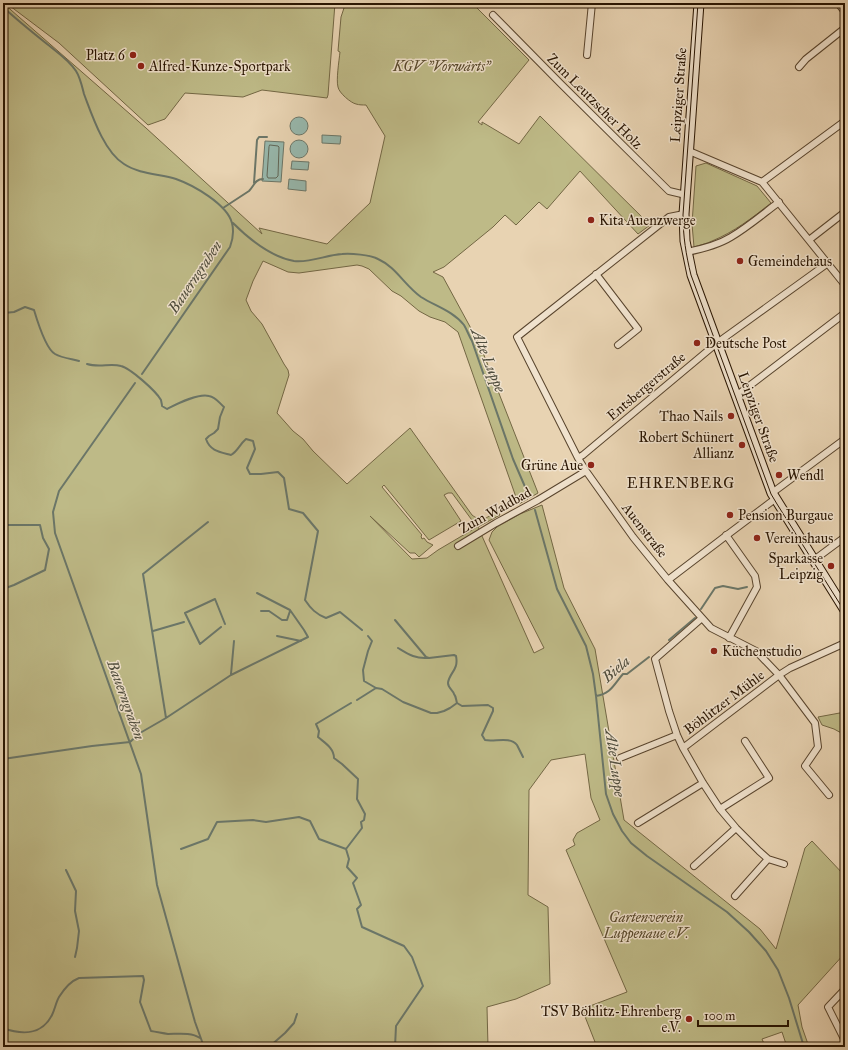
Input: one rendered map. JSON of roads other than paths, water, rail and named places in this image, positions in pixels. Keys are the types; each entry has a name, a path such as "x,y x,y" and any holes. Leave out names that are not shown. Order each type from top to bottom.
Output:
{"street":[{"path":"587,56 592,3"},
{"name":"Leipziger Straße","path":"699,3 684,214 684,231 692,275 774,496 845,610"},
{"path":"838,3 845,12"},
{"name":"Zum Leutzscher Holz","path":"493,15 669,191 686,195"},
{"path":"799,67 845,28"},
{"path":"762,182 845,121"},
{"path":"689,151 762,182 845,285"},
{"path":"687,252 707,247 730,237 742,230 779,202"},
{"path":"809,240 845,212"},
{"name":"Auenstraße","path":"684,214 669,216 517,337 578,458 633,537 668,580 711,628 756,652 779,675 815,724 818,747 805,766 829,795"},
{"name":"Entsbergerstraße","path":"578,458 717,343 828,263"},
{"path":"596,274 638,329 618,345"},
{"path":"736,396 845,314"},
{"path":"668,580 845,439"},
{"name":"Zum Waldbad","path":"458,546 586,471"},
{"path":"726,535 755,576 757,587 729,638"},
{"path":"814,560 845,537"},
{"path":"702,618 655,659 677,735 703,783 720,809 736,828 768,859 784,864"},
{"name":"Böhlitzer Mühle","path":"683,748 779,675 790,668 845,643"},
{"path":"620,758 677,735"},
{"path":"720,809 769,778 746,741"},
{"path":"638,823 703,783"},
{"path":"694,866 736,828"},
{"path":"735,896 768,859"},
{"path":"845,988 828,1006 845,1041"}],"water":[{"path":"299,117 305,120 308,126 305,132 299,135 293,132 290,126 293,120"},
{"path":"322,135 341,136 340,144 322,143"},
{"path":"299,140 305,143 308,149 305,155 299,158 293,155 290,149 293,143"},
{"path":"265,141 284,142 281,182 262,181"},
{"path":"292,161 309,162 308,170 291,169"},
{"path":"289,179 306,181 306,191 288,189"}],"waterway":[{"name":"Bauerngraben","path":"3,7 70,63 79,76 84,94 100,132 110,151 117,158 124,164 136,170 176,179 200,191 217,202 224,209 232,223 233,235 230,247 142,374"},
{"path":"254,183 257,140 259,137 267,137"},
{"path":"223,208 249,191 258,180 263,179"},
{"name":"Alte Luppe","path":"233,223 261,246 285,259 306,261 346,254 365,255 378,259 390,267 415,293 449,312 460,320 472,341 513,459 529,496"},
{"path":"3,312 14,312 25,307 34,310 42,334 52,351 55,354 79,361"},
{"path":"87,364 96,366 117,365 125,368 149,386 161,400 162,406 167,409 204,395 217,400 224,407 220,417 218,429 206,439 210,446 213,449 231,455 246,439 253,441 255,449 247,468 250,474 278,472 284,478 289,509 303,513 318,531 305,600 319,615 326,618 340,612 362,630"},
{"name":"Bauerngraben","path":"135,383 59,491 53,512 55,533 141,774 157,885 195,1022 204,1047"},
{"name":"Alte Luppe","path":"535,510 557,589 586,646 593,674 596,696 606,794 613,814 622,831 631,843 647,856 727,912 749,932 766,951 778,970 789,998 804,1047"},
{"path":"166,718 143,574 208,522"},
{"path":"3,589 45,570 49,549 43,538 40,525 5,525"},
{"name":"Biela","path":"701,609 715,588 723,586 738,589 747,587"},
{"path":"3,759 130,742 140,733 166,718 231,675 308,637 290,610 257,593"},
{"path":"221,627 200,644 185,613 215,599 225,624"},
{"path":"261,611 269,611 282,620 287,620 290,611"},
{"name":"Biela","path":"669,640 695,618"},
{"path":"395,620 426,657 456,656 456,665 448,683 453,691 457,703"},
{"path":"153,631 184,622"},
{"path":"277,636 301,641"},
{"path":"357,700 376,688 364,681 363,670 372,641 368,636"},
{"path":"231,674 234,641"},
{"path":"398,648 415,657 428,658"},
{"name":"Biela","path":"596,696 609,691 623,674 627,674 649,657"},
{"path":"376,688 382,689 403,702 431,713 444,711 457,703"},
{"path":"351,703 316,724 319,731 318,737 331,749 334,754 334,758 358,779 357,799 365,814 364,820 361,822 362,828 346,849 349,859 347,867 357,878 353,883 361,905 357,909 362,927 404,946 412,957 423,986 396,1026 395,1047"},
{"path":"457,703 462,706 488,705 493,708 482,735 485,740 506,740 514,742 523,757"},
{"path":"181,849 208,839 217,822 253,820 266,822 299,817 310,821 319,839 346,849"},
{"path":"66,870 76,891 75,911 79,931 75,957"},
{"path":"3,1028 17,1032 31,1032 43,1026 48,1022 63,991 76,979 143,976 144,980 140,1002 151,1031 168,1034 189,1034 200,1038"},
{"path":"269,1047 294,1023 297,1014"}],"tram line":[{"path":"698,3 683,215 685,245 691,275 771,494 845,612"}],"place":[{"name":"Platz 6","path":"133,55"},
{"name":"Alfred-Kunze-Sportpark","path":"141,66"},
{"name":"Kita Auenzwerge","path":"591,220"},
{"name":"Gemeindehaus","path":"740,261"},
{"name":"Deutsche Post","path":"697,343"},
{"name":"Thao Nails","path":"731,416"},
{"name":"Robert Schünert Allianz","path":"742,445"},
{"name":"Grüne Aue","path":"591,465"},
{"name":"Wendl","path":"779,475"},
{"name":"Pension Burgaue","path":"730,515"},
{"name":"Vereinshaus","path":"757,538"},
{"name":"Sparkasse Leipzig","path":"831,566"},
{"name":"Küchenstudio","path":"714,651"},
{"name":"TSV Böhlitz-Ehrenberg e.V.","path":"689,1019"}],"district":[{"name":"EHRENBERG","path":"681,483"}],"park label":[{"name":"KGV \"Vorwärts\"","path":"442,66"},
{"name":"Gartenverein Luppenaue e.V.","path":"646,926"}]}
